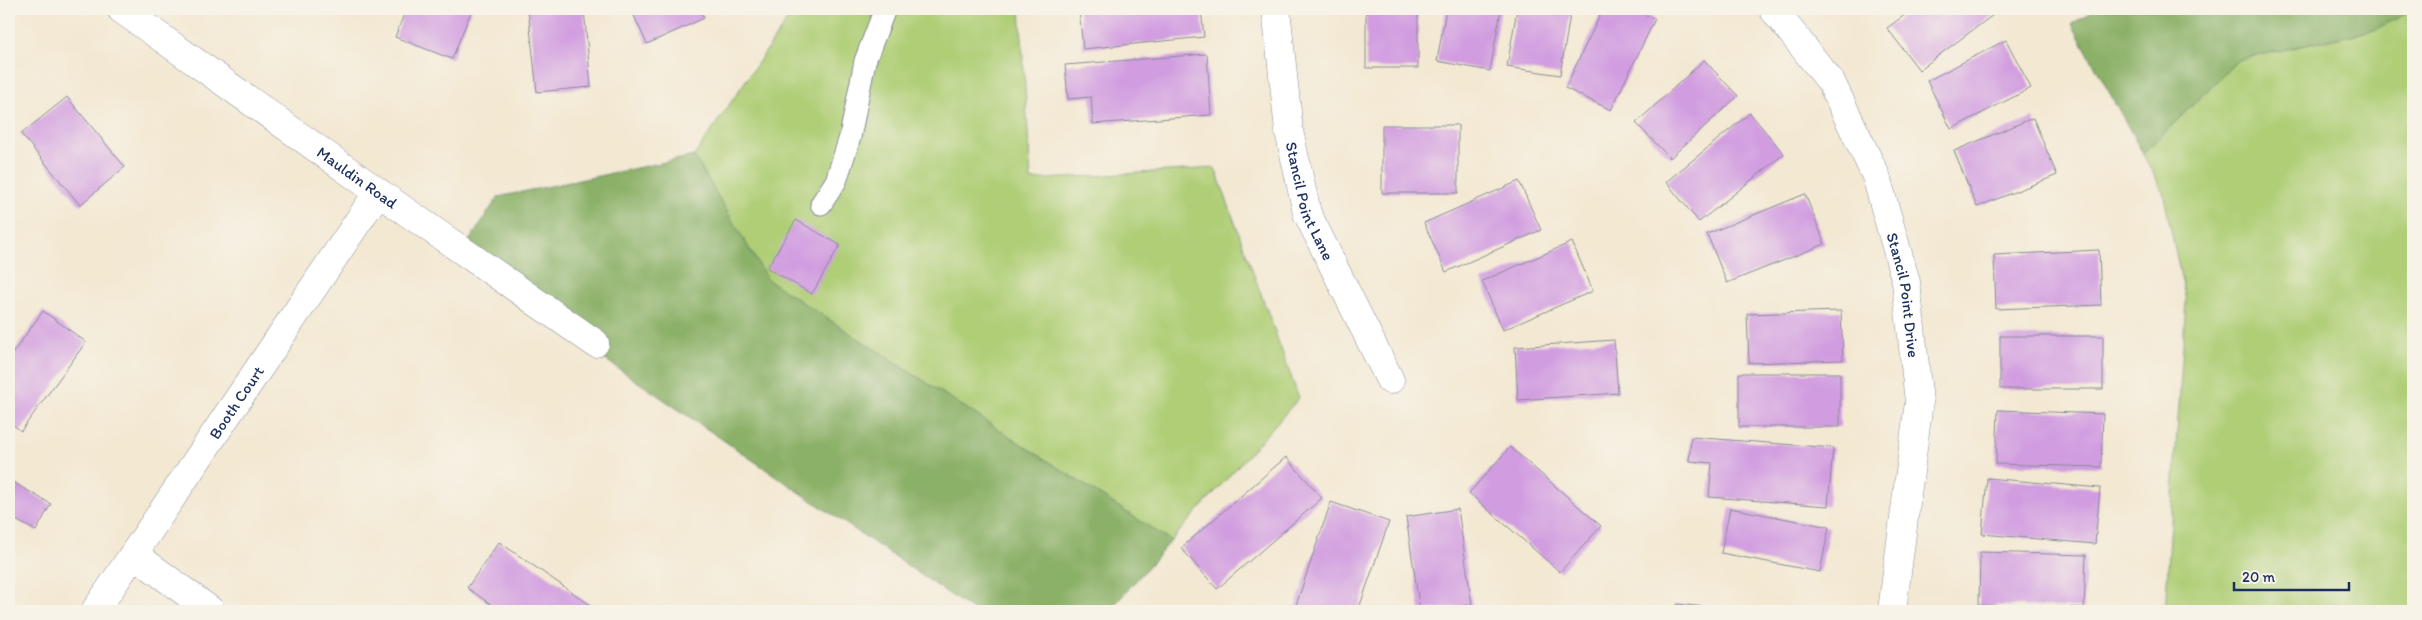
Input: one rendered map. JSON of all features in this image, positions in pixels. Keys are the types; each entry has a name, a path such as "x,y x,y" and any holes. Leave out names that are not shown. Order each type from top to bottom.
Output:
{"street":[{"name":"Mauldin Road","path":"122,9 378,192 596,343"},
{"name":"Stancil Point Lane","path":"1276,9 1290,131 1307,213 1390,380"},
{"name":"Stancil Point Drive","path":"1773,9 1831,82 1856,133 1876,176 1906,282 1919,402 1892,611"},
{"name":"Booth Court","path":"95,611 378,192"},
{"path":"134,555 211,611"}],"lane":[{"path":"821,204 836,181 850,137 865,61 885,9"}],"green space":[{"path":"795,9 1020,9 1031,180 1215,168 1299,398 1171,541 767,280 694,156"},
{"path":"2095,9 2413,10 2374,30 2238,60 2143,154 2072,24"},
{"path":"2413,10 2413,611 2165,611 2186,301 2163,192 2143,154 2238,59 2374,30"},
{"path":"694,156 768,280 1171,541 1109,611 974,611 572,337 456,261 498,197"}],"building":[{"path":"406,9 472,9 452,59 395,37"},
{"path":"528,9 584,9 591,87 537,92"},
{"path":"631,9 699,9 704,18 647,44"},
{"path":"1079,9 1201,9 1204,37 1083,49"},
{"path":"1366,9 1418,9 1418,68 1366,68"},
{"path":"1446,9 1501,9 1490,71 1437,61"},
{"path":"1517,9 1571,9 1560,75 1507,67"},
{"path":"1603,9 1633,9 1655,19 1611,110 1565,88"},
{"path":"1913,9 2001,9 1919,70 1887,28"},
{"path":"2006,40 2031,88 1951,129 1927,81"},
{"path":"1207,54 1211,115 1093,124 1091,97 1068,99 1065,65"},
{"path":"1704,60 1738,96 1670,158 1636,123"},
{"path":"67,97 125,167 80,205 21,134"},
{"path":"1750,113 1784,154 1699,222 1666,182"},
{"path":"2033,118 2057,175 1977,207 1954,151"},
{"path":"1382,125 1458,125 1458,193 1382,193"},
{"path":"1519,181 1541,230 1446,272 1424,223"},
{"path":"1805,194 1825,244 1727,283 1707,234"},
{"path":"796,220 840,245 812,294 767,268"},
{"path":"1572,242 1593,291 1503,330 1482,281"},
{"path":"2099,250 2101,305 1996,309 1994,255"},
{"path":"43,311 86,342 21,431 9,422 9,358"},
{"path":"1841,311 1843,360 1749,363 1747,314"},
{"path":"2000,336 2103,336 2103,389 2000,389"},
{"path":"1614,340 1618,393 1518,400 1515,347"},
{"path":"1739,373 1840,373 1840,427 1739,427"},
{"path":"1998,410 2103,414 2101,467 1996,464"},
{"path":"1691,437 1833,448 1828,506 1709,497 1712,463 1689,461"},
{"path":"1510,447 1601,526 1560,572 1469,493"},
{"path":"1286,457 1322,498 1217,589 1181,548"},
{"path":"1987,478 2100,488 2095,544 1982,534"},
{"path":"9,480 51,504 36,531 9,516"},
{"path":"1331,502 1389,522 1358,611 1294,611"},
{"path":"1730,508 1829,527 1820,572 1721,553"},
{"path":"1458,509 1472,605 1420,611 1406,517"},
{"path":"499,542 595,608 593,611 501,611 467,588"},
{"path":"1980,552 2086,555 2084,608 1979,605"},
{"path":"1677,604 1735,610 1735,611 1676,611"}]}
